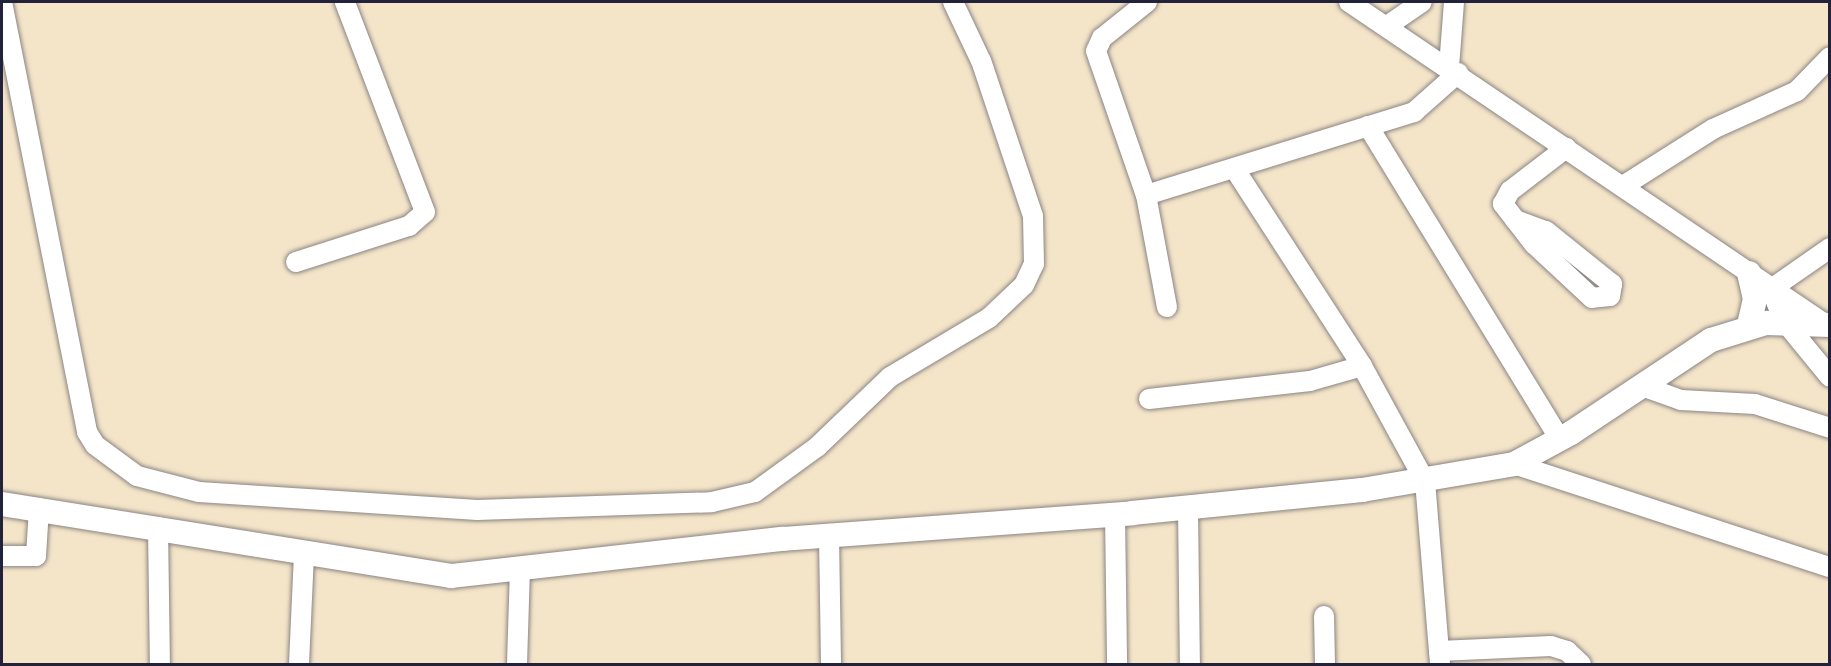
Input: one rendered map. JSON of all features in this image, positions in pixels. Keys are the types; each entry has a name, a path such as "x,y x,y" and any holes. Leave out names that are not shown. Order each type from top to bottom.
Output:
{"main road":[{"path":"1749,273 1755,299 1749,326"},
{"path":"2,504 159,527 304,554 451,576 520,571 829,536 1188,508 1425,481 1514,464 1560,440 1695,349 1749,326 1784,321 1827,325"}],"street":[{"path":"2,2 87,432 95,445 137,476 200,492 477,510 712,502 755,492 817,447 890,377 989,318 1024,285 1034,264 1033,216 981,61 953,2"},
{"path":"296,262 409,226 425,212 345,2"},
{"path":"1147,2 1102,38 1096,51 1146,195 1167,307"},
{"path":"1349,2 1454,70 1771,289 1827,325"},
{"path":"1387,26 1422,2"},
{"path":"1146,195 1236,171 1414,112 1454,70 1454,2"},
{"path":"1623,186 1713,129 1797,91 1830,57"},
{"path":"1368,126 1560,440"},
{"path":"1515,220 1546,231 1612,284 1610,296 1592,298 1515,220 1503,197 1566,148"},
{"path":"1236,171 1362,366 1425,481 1439,658 1551,646 1567,651 1581,664"},
{"path":"1771,289 1830,249"},
{"path":"1771,289 1784,321 1830,377"},
{"path":"1149,399 1310,381 1362,366"},
{"path":"1642,386 1682,400 1755,404 1830,428"},
{"path":"1514,464 1830,567"},
{"path":"2,556 36,556 39,508"},
{"path":"1188,508 1190,664"},
{"path":"1115,514 1117,664"},
{"path":"159,527 160,664"},
{"path":"829,536 831,664"},
{"path":"299,664 304,554"},
{"path":"517,664 520,571"},
{"path":"1324,616 1325,664"}]}
